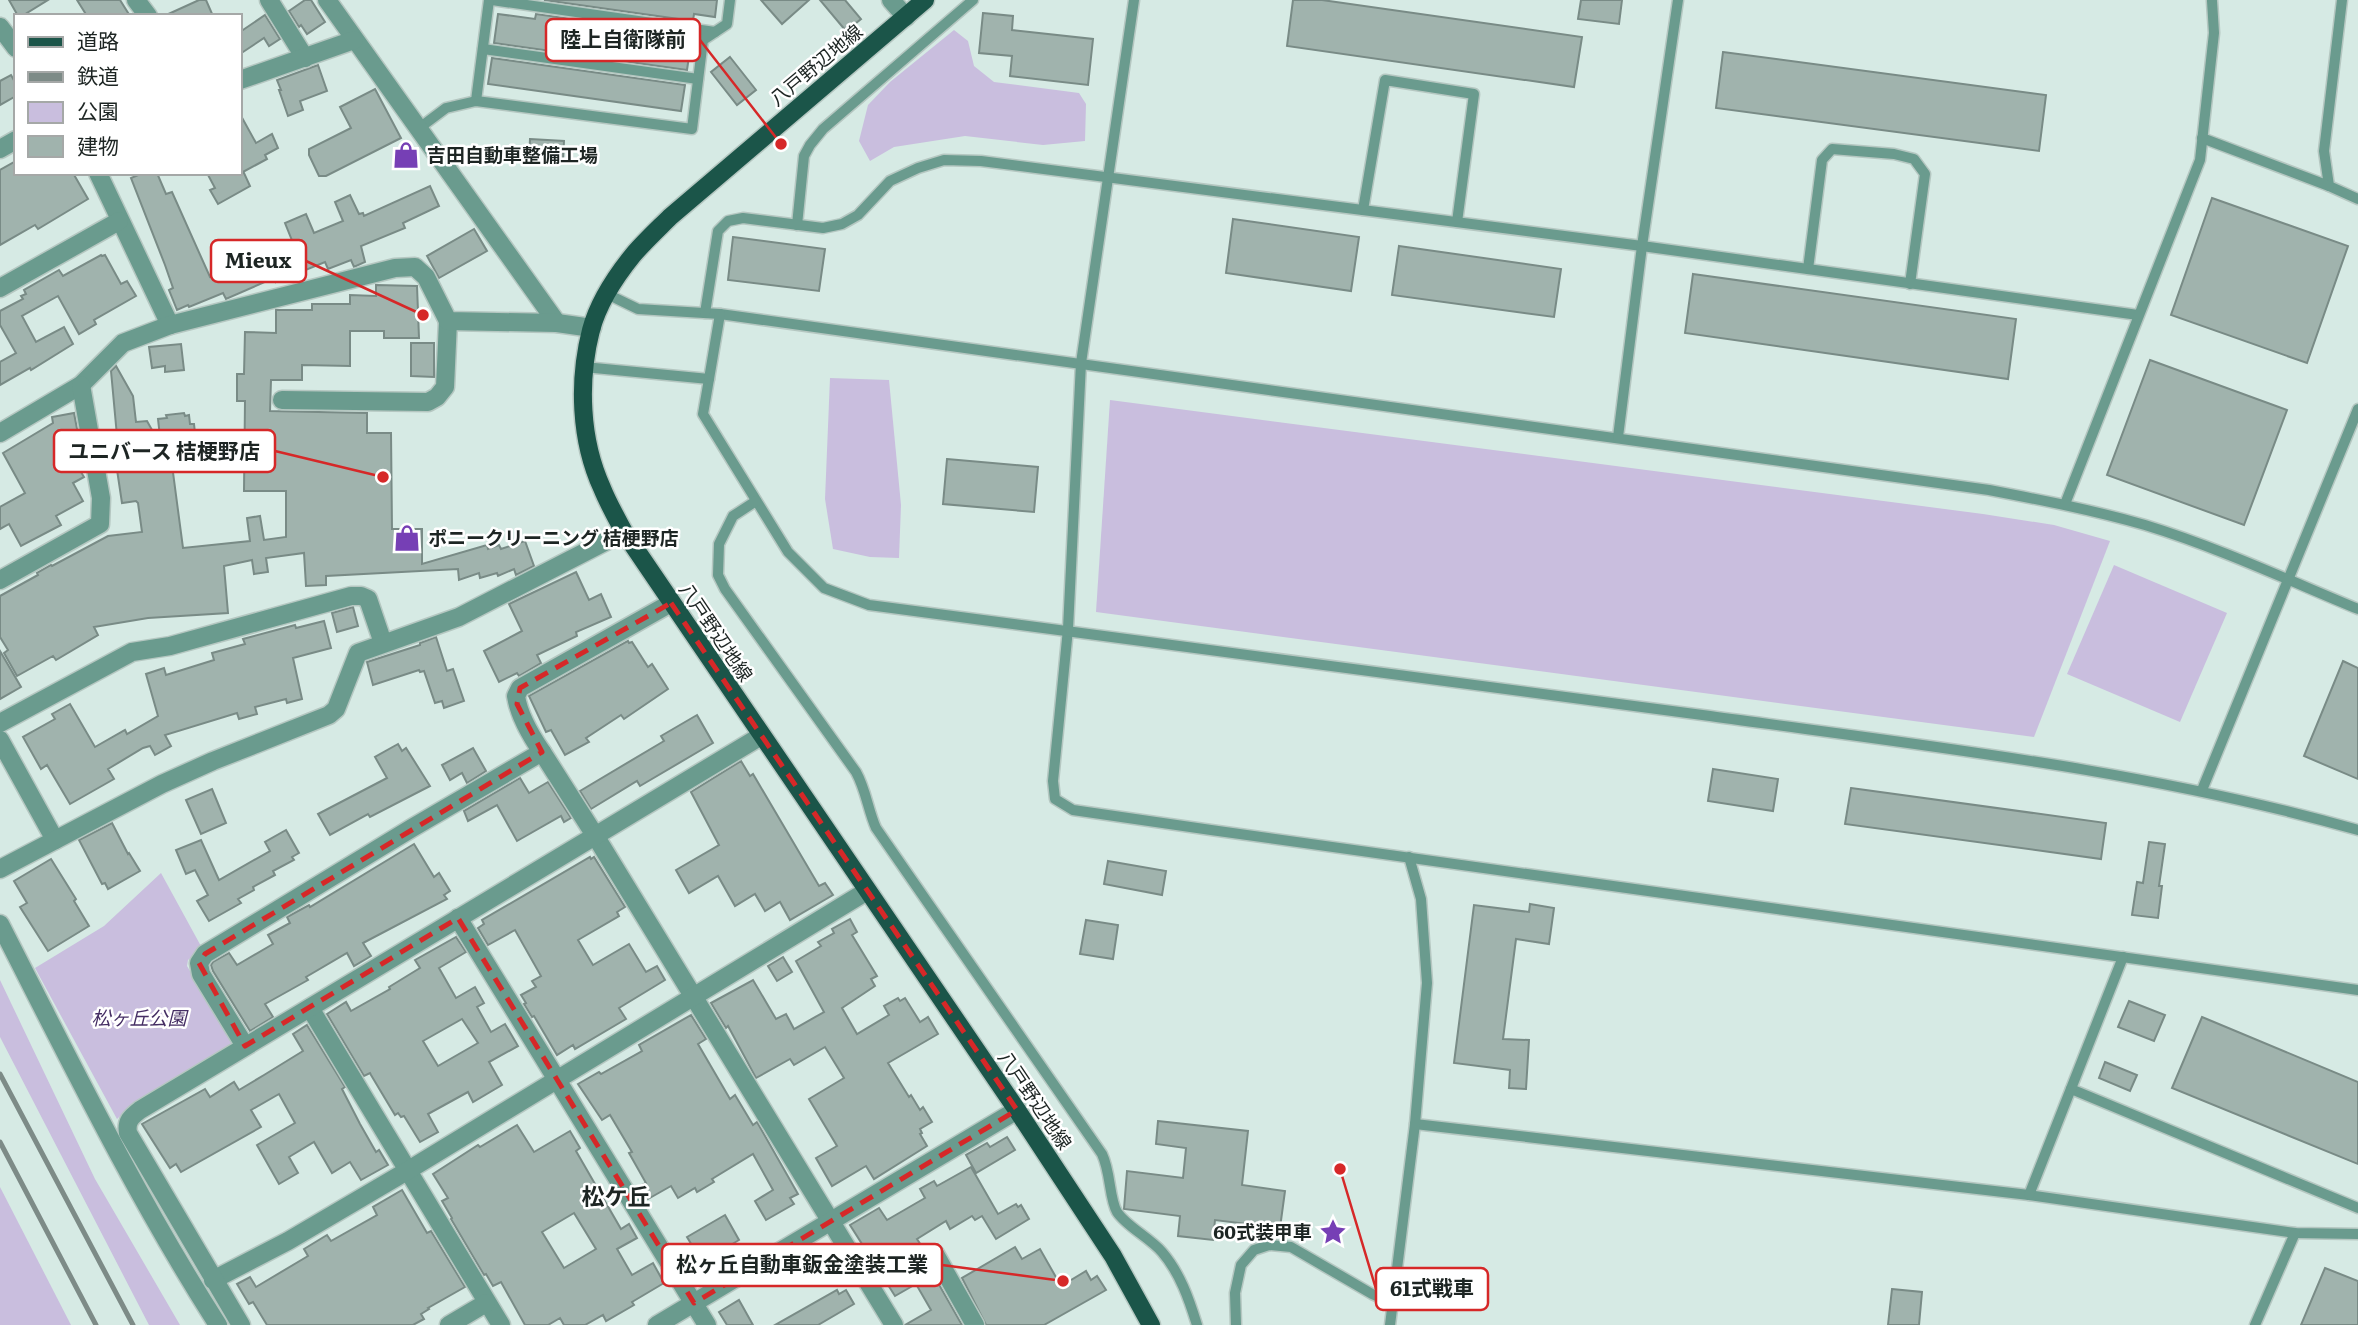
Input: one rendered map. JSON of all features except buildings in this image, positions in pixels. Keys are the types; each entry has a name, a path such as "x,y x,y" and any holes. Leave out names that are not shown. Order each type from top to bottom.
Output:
{"main road":[{"name":"八戸野辺地線","path":"925,0 670,217 633,255 607,294 592,328 584,367 583,407 587,443 601,486 624,531 1017,1111 1113,1256 1151,1325"}],"street":[{"path":"269,0 305,58"},
{"path":"327,0 557,323"},
{"path":"891,0 906,17"},
{"path":"0,27 14,45"},
{"path":"242,79 354,40"},
{"path":"99,175 170,325"},
{"path":"0,288 119,220"},
{"path":"0,433 81,385 123,342 170,325 395,268 415,267 426,277 448,321 445,387 438,397 428,402 282,400"},
{"path":"448,321 557,323 592,328"},
{"path":"0,580 100,524 102,498 81,385"},
{"path":"0,869 192,770 329,715 336,709 358,653 459,617 624,531"},
{"path":"0,723 132,652 188,642 351,596 361,596 368,600 383,643"},
{"path":"671,603 520,688 516,696 517,704 533,739 596,837 894,1325"},
{"path":"241,1325 128,1133 127,1125 131,1118 245,1046 761,736"},
{"path":"0,740 55,840"},
{"path":"245,1046 201,974 199,963 205,954 542,752"},
{"path":"213,1280 288,1241 407,1171 867,891"},
{"path":"458,918 707,1325"},
{"path":"0,924 186,1275 218,1325"},
{"path":"310,1008 501,1325"},
{"path":"657,1325 1017,1111"},
{"path":"935,1254 975,1325"},
{"path":"449,1325 486,1303"}],"lane":[{"path":"476,102 490,0 715,32"},
{"path":"418,129 446,108 476,102 692,129 704,40 727,24 730,0"},
{"path":"797,225 804,156 810,145 823,129 973,0"},
{"path":"1134,0 1081,363 1068,629 1053,781 1055,799 1073,810 2358,990"},
{"path":"1618,438 1642,246 1678,0"},
{"path":"2065,504 2200,160 2214,33 2213,0 2207,0"},
{"path":"2329,186 2324,151 2342,0"},
{"path":"482,49 698,79"},
{"path":"1363,210 1385,80 1474,94 1457,222"},
{"path":"2202,138 2358,199"},
{"path":"1808,269 1822,160 1832,149 1894,154 1913,159 1925,174 1910,284"},
{"path":"705,313 718,231 728,220 743,218 823,228 842,224 858,215 890,181 918,167 944,160 981,161 1642,246 2138,315"},
{"path":"607,294 638,309 720,314 1989,490 2065,504 2145,526 2287,579 2358,609"},
{"path":"720,314 704,414 788,552 824,588 869,605 1068,629 1824,732 2131,777 2202,790 2358,830"},
{"path":"584,367 709,379"},
{"path":"2202,790 2358,409"},
{"path":"756,501 733,516 719,544 718,575 725,589 856,772 864,785 870,815 876,828 1102,1154 1108,1167 1115,1208 1122,1218 1162,1251 1185,1287 1197,1325"},
{"path":"1390,1325 1415,1124 1427,982 1421,899 1409,857"},
{"path":"2029,1195 2123,957"},
{"path":"2071,1088 2358,1208"},
{"path":"1415,1124 2029,1195 2295,1233 2358,1234"},
{"path":"2255,1325 2295,1233"},
{"path":"1236,1325 1235,1293 1241,1265 1254,1250 1269,1245 1291,1247 1392,1303"}],"highlighted area":[{"path":"671,603 1017,1110 694,1303 458,918 245,1046 199,963 205,954 542,752 517,704 520,688"}],"green space":[{"path":"954,30 968,41 974,66 994,82 1079,93 1086,104 1085,141 1043,145 965,136 894,147 870,161 859,141 868,105 890,82"},
{"path":"830,378 889,380 901,505 899,558 870,557 833,549 825,499"},
{"path":"1110,400 1983,514 2054,525 2110,541 2034,737 1096,612"},
{"path":"2114,565 2227,613 2180,722 2067,674"},
{"name":"松ヶ丘公園","path":"161,873 202,948 188,960 187,966 233,1043 132,1105 117,1119 35,968 104,926"},
{"path":"0,980 95,1179 180,1325 149,1325 0,1037"},
{"path":"0,1187 71,1325 0,1325"}],"railway":[{"path":"0,1074 133,1325"},
{"path":"0,1142 96,1325"}],"place":[{"name":"陸上自衛隊前","path":"781,144"},
{"name":"吉田自動車整備工場","path":"406,155"},
{"name":"Mieux","path":"423,315"},
{"name":"ユニバース 桔梗野店","path":"383,477"},
{"name":"ポニークリーニング 桔梗野店","path":"407,538"},
{"name":"61式戦車","path":"1340,1169"},
{"name":"60式装甲車","path":"1333,1232"},
{"name":"松ヶ丘自動車鈑金塗装工業","path":"1063,1281"}],"district":[{"name":"松ケ丘","path":"616,1197"}]}
